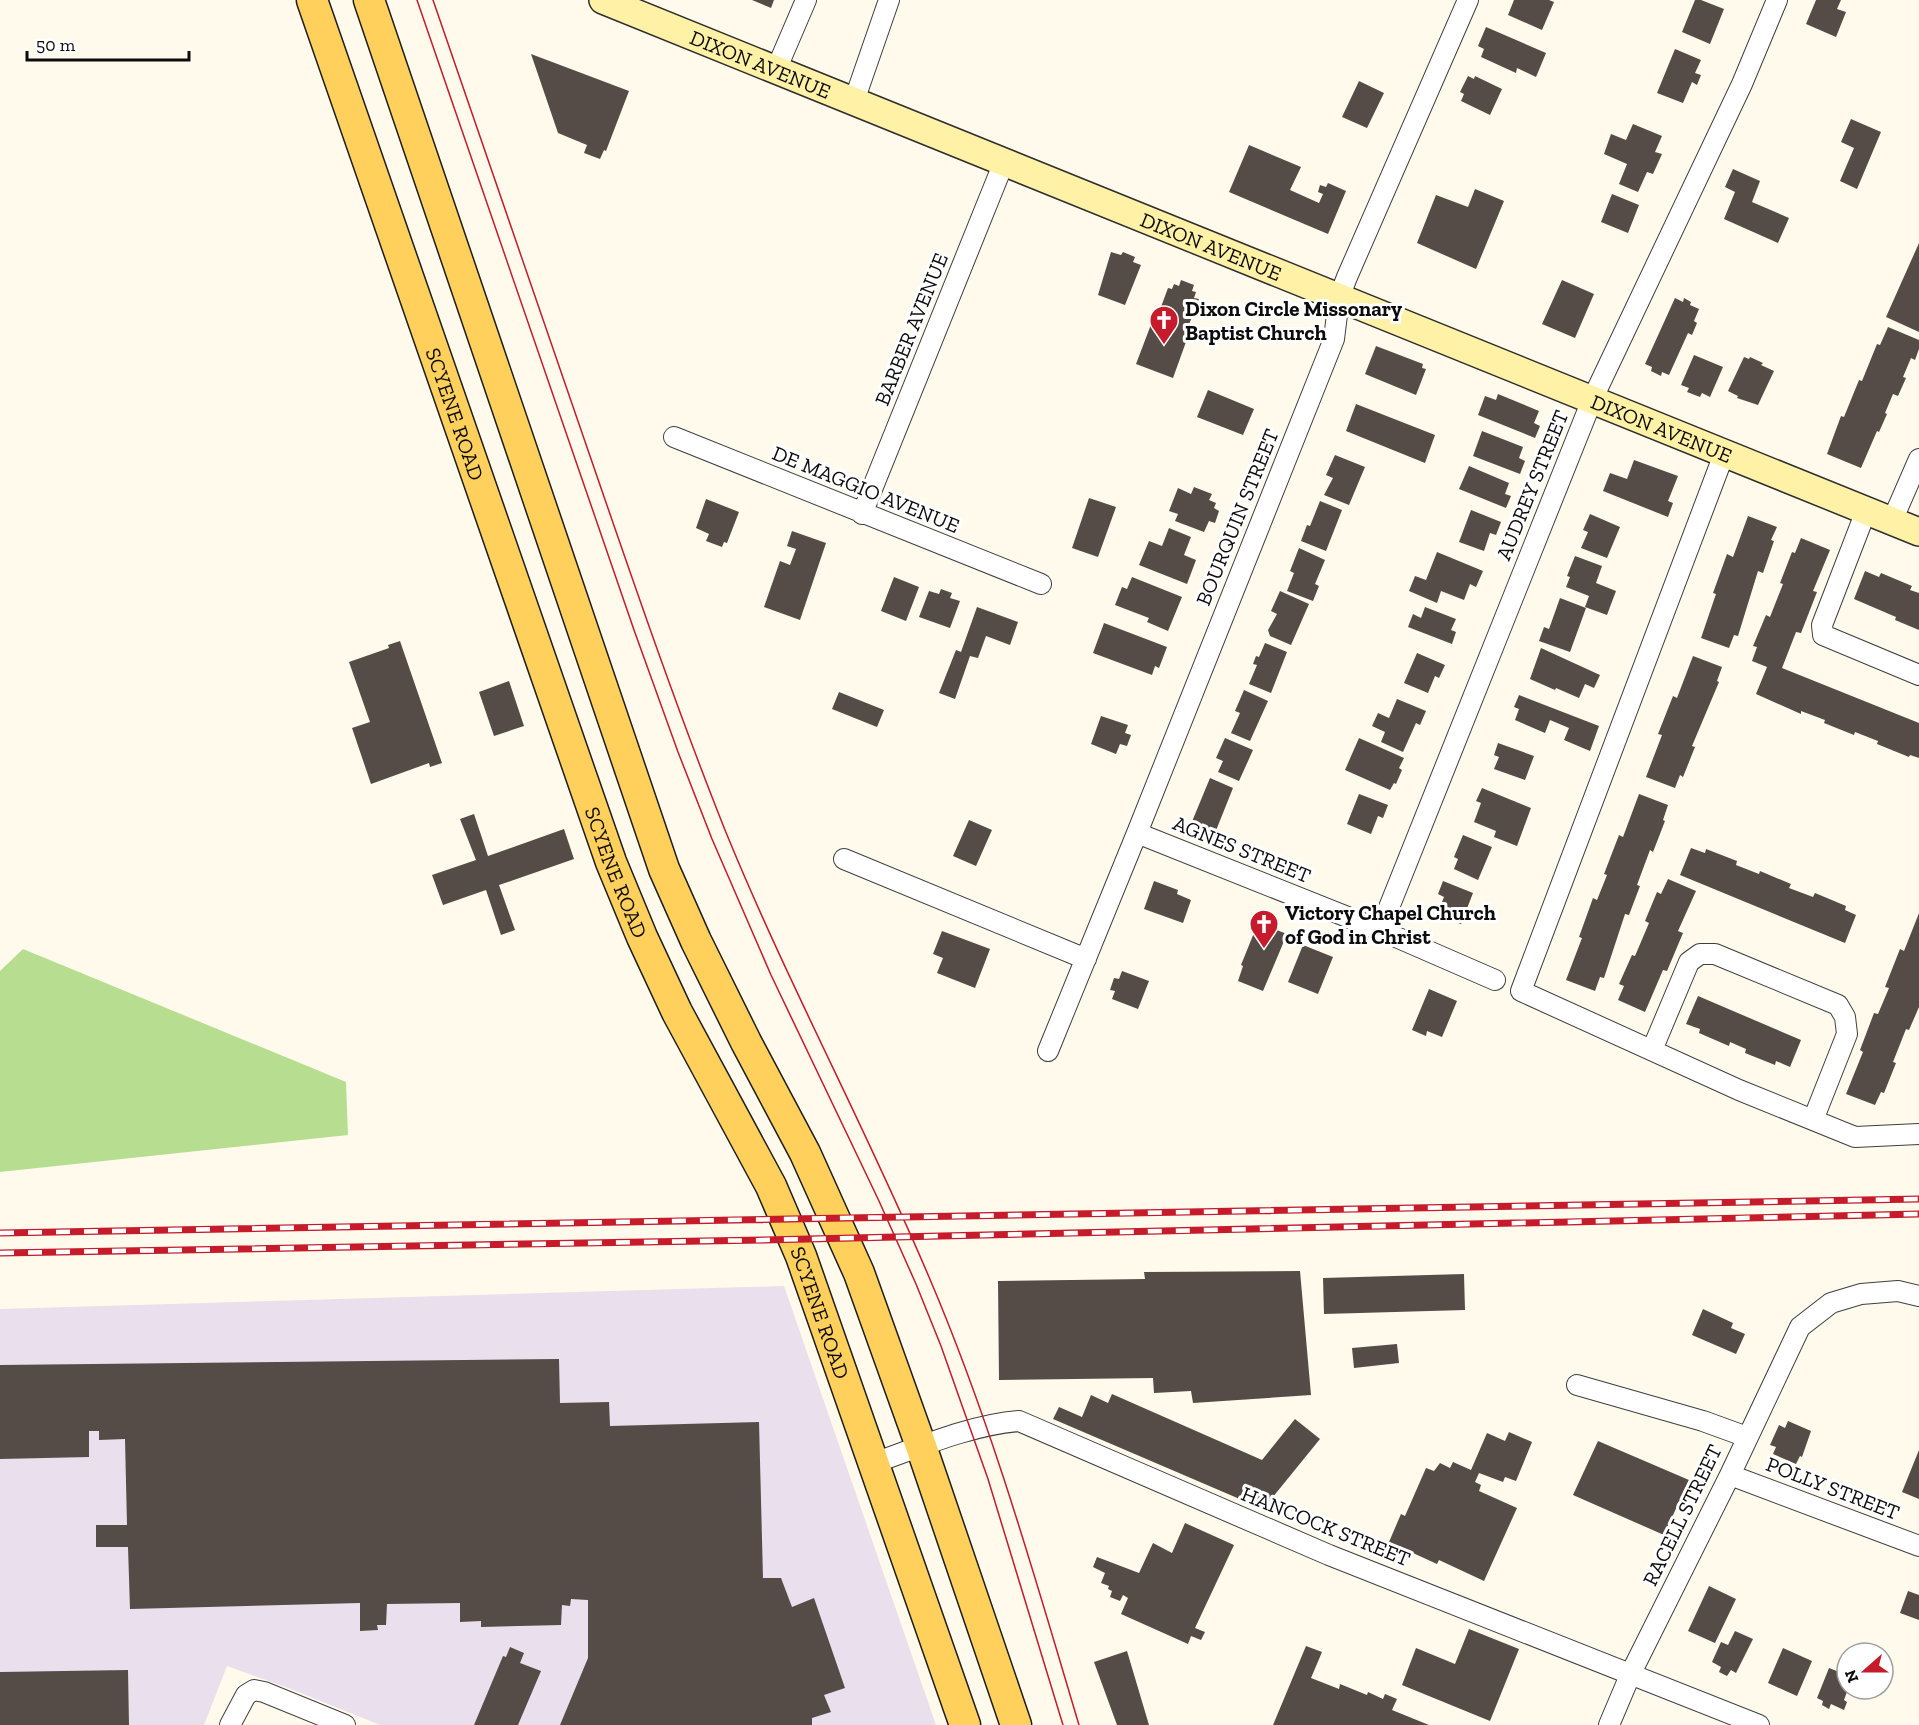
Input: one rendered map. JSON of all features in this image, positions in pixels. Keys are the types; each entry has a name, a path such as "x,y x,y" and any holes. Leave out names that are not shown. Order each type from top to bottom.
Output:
{"main road":[{"name":"SCYENE ROAD","path":"312,0 611,862 642,937 677,1012 771,1186 801,1256 965,1725"},
{"path":"372,3 664,868 696,941 805,1153 851,1255 921,1446 1016,1725"},
{"path":"577,763 622,746"}],"street":[{"name":"DIXON AVENUE","path":"603,0 1919,532"},
{"path":"776,70 806,0"},
{"path":"854,101 890,0"},
{"name":"BOURQUIN STREET","path":"1048,1051 1334,339 1339,298 1468,0"},
{"name":"AUDREY STREET","path":"1380,930 1592,400 1742,84 1777,0"},
{"name":"BARBER AVENUE","path":"862,514 1004,162"},
{"name":"DE MAGGIO AVENUE","path":"674,437 1041,584"},
{"path":"1724,454 1521,991 1739,1090 1855,1137 1919,1134"},
{"path":"1892,521 1919,459"},
{"path":"1866,511 1822,625 1823,635 1919,675"},
{"name":"AGNES STREET","path":"1137,833 1380,930 1495,980"},
{"path":"844,859 1086,959"},
{"path":"1652,1050 1689,962 1700,954 1715,954 1838,1005 1845,1017 1847,1034 1813,1120"},
{"name":"RACELL STREET","path":"1609,1725 1630,1673 1730,1475 1800,1327 1831,1303 1861,1294 1898,1291 1919,1296"},
{"name":"POLLY STREET","path":"1577,1385 1703,1421 1747,1437"},
{"name":"HANCOCK STREET","path":"874,1463 996,1423 1019,1421 1329,1555 1759,1725"},
{"name":"POLLY STREET","path":"1730,1475 1919,1546"},
{"path":"230,1725 246,1695 254,1690 345,1725"}],"shaded area":[{"path":"784,1286 936,1725 380,1725 227,1666 204,1725 0,1725 0,1309"}],"green space":[{"path":"23,949 346,1082 348,1135 0,1172 0,971"}],"building":[{"path":"752,0 774,0 771,8"},
{"path":"1514,0 1554,2 1542,30 1508,15"},
{"path":"1695,0 1724,9 1710,44 1682,32"},
{"path":"1816,0 1841,0 1837,9 1846,12 1836,37 1806,24"},
{"path":"1486,27 1546,53 1536,77 1517,68 1516,73 1481,57 1484,49 1478,46"},
{"path":"1675,49 1701,60 1695,73 1701,75 1697,85 1692,82 1683,103 1657,93"},
{"path":"531,54 629,91 606,151 604,150 600,159 584,153 587,145 558,133"},
{"path":"1468,76 1474,79 1475,76 1502,89 1490,115 1461,101 1464,94 1460,92"},
{"path":"1359,81 1384,93 1367,128 1342,117"},
{"path":"1851,119 1881,132 1857,189 1840,181 1854,148 1841,142"},
{"path":"1633,124 1662,136 1655,152 1662,154 1653,174 1647,172 1638,192 1619,184 1627,164 1604,154 1611,134 1626,140"},
{"path":"1249,145 1301,167 1290,190 1319,203 1323,194 1318,192 1320,185 1326,187 1328,183 1346,191 1328,234 1229,192"},
{"path":"1733,169 1760,181 1752,202 1789,218 1778,243 1724,219 1735,192 1725,187"},
{"path":"1475,189 1504,201 1476,269 1417,243 1436,195 1468,207"},
{"path":"1612,194 1639,205 1628,233 1601,222"},
{"path":"1919,243 1919,332 1886,317"},
{"path":"1111,252 1121,255 1123,252 1135,257 1133,262 1141,265 1125,305 1098,295"},
{"name":"Dixon Circle Missonary Baptist Church","path":"1181,280 1194,285 1192,291 1196,292 1194,298 1199,299 1173,378 1136,364 1155,314 1158,315 1168,288 1172,289 1174,284 1179,286"},
{"path":"1562,280 1594,294 1575,338 1542,324"},
{"path":"1675,298 1683,302 1684,298 1691,302 1690,305 1699,309 1694,321 1697,323 1692,335 1688,333 1669,375 1662,372 1661,376 1651,371 1652,367 1645,364"},
{"path":"1888,327 1919,340 1919,349 1915,360 1911,358 1898,396 1893,394 1885,413 1887,414 1861,468 1827,454 1841,416 1844,417 1859,380 1862,381 1877,344 1880,345"},
{"path":"1376,346 1423,364 1422,368 1426,369 1416,395 1365,374"},
{"path":"1694,355 1723,367 1710,397 1702,393 1700,397 1687,392 1689,388 1681,385"},
{"path":"1744,357 1749,359 1750,357 1763,363 1761,365 1774,371 1758,405 1737,398 1738,396 1728,391"},
{"path":"1208,390 1254,409 1243,435 1197,417"},
{"path":"1498,394 1539,411 1534,423 1540,426 1535,438 1478,415 1485,396 1496,400"},
{"path":"1356,404 1435,435 1425,463 1346,431"},
{"path":"1482,431 1523,447 1519,458 1525,461 1520,474 1473,456"},
{"path":"1335,455 1365,467 1349,505 1324,495 1333,478 1326,475"},
{"path":"1634,460 1678,476 1668,501 1673,503 1668,517 1603,491 1610,473 1627,479"},
{"path":"1469,466 1509,483 1505,494 1511,496 1506,508 1459,489"},
{"path":"1194,487 1212,494 1209,500 1216,503 1214,508 1219,511 1215,523 1209,521 1204,532 1175,521 1178,514 1169,511 1178,488 1191,494"},
{"path":"1089,498 1116,507 1098,557 1072,548"},
{"path":"706,499 739,512 727,543 724,542 722,547 706,541 709,534 696,528"},
{"path":"1320,501 1342,510 1326,551 1301,541"},
{"path":"1471,510 1501,522 1496,535 1490,533 1484,551 1459,542"},
{"path":"1590,514 1620,527 1607,558 1581,548 1588,532 1583,530"},
{"path":"1748,516 1777,527 1771,540 1774,541 1763,573 1758,571 1738,636 1734,635 1729,648 1701,638 1716,594 1713,593 1727,554 1733,557"},
{"path":"1169,528 1191,537 1184,555 1196,560 1187,584 1139,565 1149,541 1162,546"},
{"path":"792,531 826,543 800,620 764,607 780,561 790,565 796,549 787,546"},
{"path":"1801,538 1830,550 1813,591 1817,592 1801,633 1796,632 1782,668 1919,723 1919,758 1910,755 1909,757 1877,744 1878,741 1855,732 1854,735 1824,723 1825,720 1801,711 1801,714 1756,694 1767,667 1752,661 1757,647 1753,646 1766,615 1770,617 1792,552 1795,553"},
{"path":"1299,548 1325,560 1315,584 1319,586 1313,601 1287,591 1294,573 1290,571"},
{"path":"1437,552 1483,571 1476,587 1470,584 1464,600 1441,591 1437,603 1409,591 1415,576 1426,580"},
{"path":"1575,556 1602,566 1596,583 1616,591 1607,615 1585,607 1589,596 1566,587 1570,577 1567,576"},
{"path":"1865,571 1879,577 1881,573 1912,586 1910,590 1919,593 1919,630 1895,620 1896,617 1854,599"},
{"path":"894,577 919,587 906,621 881,611"},
{"path":"1132,577 1182,597 1168,631 1147,622 1149,618 1115,605 1122,587 1127,589"},
{"path":"941,589 952,593 950,598 960,601 950,628 919,617 929,591 939,594"},
{"path":"1280,591 1309,604 1291,645 1270,636 1268,630 1277,614 1271,611"},
{"path":"1560,598 1586,608 1570,652 1539,641 1544,627 1549,629"},
{"path":"977,607 1018,622 1010,645 986,636 978,658 970,656 955,699 939,693 956,650 961,652"},
{"path":"1425,607 1456,619 1451,630 1456,632 1452,644 1408,627 1413,614 1421,618"},
{"path":"1104,623 1167,647 1159,668 1155,666 1152,675 1093,653"},
{"path":"400,641 442,763 430,767 429,763 371,784 352,728 370,722 349,662 389,648 388,645"},
{"path":"1265,643 1287,652 1271,693 1249,684 1257,665 1253,664 1256,656 1259,657"},
{"path":"1541,648 1600,675 1594,688 1585,684 1579,698 1530,679"},
{"path":"1417,653 1445,665 1439,678 1435,676 1428,693 1404,683"},
{"path":"1693,656 1722,667 1717,681 1719,682 1692,746 1695,747 1683,777 1680,775 1675,788 1646,777 1662,735 1658,734 1673,696 1677,698"},
{"path":"509,681 524,726 494,736 479,692"},
{"path":"1244,690 1268,701 1250,741 1231,733 1240,713 1235,711"},
{"path":"839,692 884,710 877,727 832,709"},
{"path":"1519,695 1599,726 1590,751 1564,740 1569,728 1550,720 1545,733 1515,720 1519,709 1514,707"},
{"path":"1397,699 1426,711 1420,725 1416,723 1403,752 1381,742 1385,732 1372,726 1378,713 1389,718"},
{"path":"1101,716 1128,725 1125,733 1131,735 1127,746 1120,744 1116,754 1091,744"},
{"path":"1225,738 1253,750 1239,781 1218,772 1223,761 1216,758"},
{"path":"1359,738 1404,758 1399,768 1402,770 1396,784 1394,783 1390,790 1345,770"},
{"path":"1498,743 1534,756 1525,780 1494,769 1499,757 1494,755"},
{"path":"1210,778 1233,788 1215,833 1191,824"},
{"path":"1482,788 1531,808 1517,846 1494,837 1496,831 1474,822 1481,803 1476,801"},
{"path":"1359,794 1388,805 1383,818 1378,816 1371,834 1347,824"},
{"path":"1639,794 1668,805 1663,820 1665,821 1653,852 1650,850 1629,915 1625,914 1604,978 1600,977 1595,991 1566,980 1582,938 1579,937 1593,898 1597,900 1619,835 1623,837"},
{"path":"474,814 488,856 564,829 574,859 499,885 515,930 501,935 486,890 443,905 432,875 476,860 460,819"},
{"path":"969,820 992,830 976,866 953,856"},
{"path":"1463,835 1492,847 1478,880 1454,869 1458,859 1454,857"},
{"path":"1691,848 1705,853 1706,849 1737,861 1736,865 1759,874 1760,871 1791,884 1789,888 1813,897 1815,893 1846,906 1845,910 1856,915 1845,943 1680,875"},
{"path":"1668,879 1696,891 1678,931 1683,933 1667,971 1663,970 1645,1012 1618,1000 1624,986 1619,984 1632,955 1635,956 1649,923 1645,921 1657,892 1661,894"},
{"path":"1154,881 1178,890 1177,894 1191,900 1183,923 1144,909"},
{"path":"1443,881 1473,893 1461,924 1437,915 1444,897 1438,894"},
{"path":"1919,913 1919,1007 1909,1030 1906,1029 1884,1093 1881,1092 1875,1105 1846,1094 1863,1052 1860,1050 1874,1013 1878,1014 1889,988 1885,987 1900,949 1904,951"},
{"name":"Victory Chapel Church of God in Christ","path":"1258,923 1287,934 1263,991 1238,981 1243,966 1241,965"},
{"path":"942,931 990,949 975,988 937,973 943,958 933,954"},
{"path":"1303,945 1333,957 1318,994 1288,982"},
{"path":"1122,971 1149,981 1138,1009 1112,999 1115,991 1110,990 1114,978 1119,979"},
{"path":"1429,989 1457,1001 1442,1037 1427,1031 1426,1036 1412,1030"},
{"path":"1698,996 1801,1040 1790,1067 1776,1061 1775,1065 1745,1053 1746,1049 1730,1042 1729,1046 1699,1033 1700,1029 1686,1024"},
{"path":"1300,1271 1311,1395 1193,1403 1191,1391 1154,1393 1153,1378 999,1380 998,1281 1145,1279 1144,1272"},
{"path":"1464,1274 1465,1310 1324,1314 1323,1278"},
{"path":"1703,1309 1733,1323 1731,1328 1745,1334 1736,1354 1692,1335"},
{"path":"1397,1344 1399,1363 1354,1368 1352,1348"},
{"path":"559,1359 560,1403 609,1402 610,1426 759,1422 763,1578 781,1578 792,1607 814,1598 845,1688 824,1695 831,1712 812,1718 812,1725 560,1725 588,1658 588,1600 571,1599 570,1606 562,1605 561,1625 481,1627 481,1621 460,1622 460,1603 387,1604 386,1625 377,1625 378,1630 360,1631 360,1603 130,1609 128,1547 96,1547 96,1525 127,1525 125,1439 99,1440 99,1431 89,1431 89,1457 0,1459 0,1365"},
{"path":"1112,1394 1262,1460 1295,1419 1320,1439 1263,1509 1053,1419 1059,1407 1082,1417 1091,1395 1108,1403"},
{"path":"1788,1421 1811,1431 1802,1457 1800,1456 1796,1464 1773,1454 1776,1447 1770,1445 1779,1425 1785,1428"},
{"path":"1509,1432 1532,1442 1516,1481 1505,1477 1503,1482 1479,1473 1475,1482 1481,1485 1479,1491 1517,1508 1484,1581 1439,1560 1437,1564 1389,1542 1401,1514 1405,1516 1426,1468 1434,1471 1440,1463 1450,1468 1453,1462 1471,1470 1487,1433 1505,1441"},
{"path":"1598,1441 1689,1480 1664,1535 1573,1495"},
{"path":"1919,1450 1919,1499 1902,1492"},
{"path":"1185,1523 1234,1545 1195,1628 1205,1632 1201,1640 1191,1636 1188,1644 1121,1614 1128,1598 1123,1595 1120,1601 1110,1597 1112,1591 1108,1589 1109,1586 1101,1583 1105,1573 1093,1567 1097,1557 1139,1573 1153,1543 1172,1553"},
{"path":"1709,1586 1736,1599 1715,1643 1688,1631"},
{"path":"1908,1591 1919,1595 1919,1620 1900,1613"},
{"path":"1469,1629 1519,1649 1490,1721 1402,1685 1416,1648 1455,1664"},
{"path":"1735,1631 1753,1639 1736,1673 1731,1670 1727,1676 1719,1672 1721,1667 1712,1662 1721,1642 1728,1645"},
{"path":"1306,1646 1322,1652 1311,1678 1339,1689 1340,1684 1383,1699 1385,1694 1397,1699 1392,1710 1429,1725 1273,1725"},
{"path":"510,1647 524,1653 520,1663 541,1671 518,1725 474,1725 503,1656 506,1657"},
{"path":"1783,1648 1812,1661 1797,1696 1768,1683"},
{"path":"1127,1651 1149,1725 1117,1725 1094,1662"},
{"path":"1829,1668 1835,1670 1835,1701 1847,1702 1844,1710 1831,1704 1829,1709 1822,1705 1823,1701 1817,1698"},
{"path":"128,1670 129,1725 0,1725 0,1672"}],"tram line":[{"path":"417,0 678,752 712,839 771,975 879,1201 941,1346 988,1479 1063,1725"},
{"path":"433,0 672,691 749,887 879,1165 951,1332 992,1443 1079,1725"}],"railway":[{"path":"0,1233 1919,1199"},
{"path":"0,1253 764,1240 1919,1214"}],"place":[{"name":"Dixon Circle Missonary Baptist Church","path":"1164,346"},
{"name":"Victory Chapel Church of God in Christ","path":"1264,950"}]}
